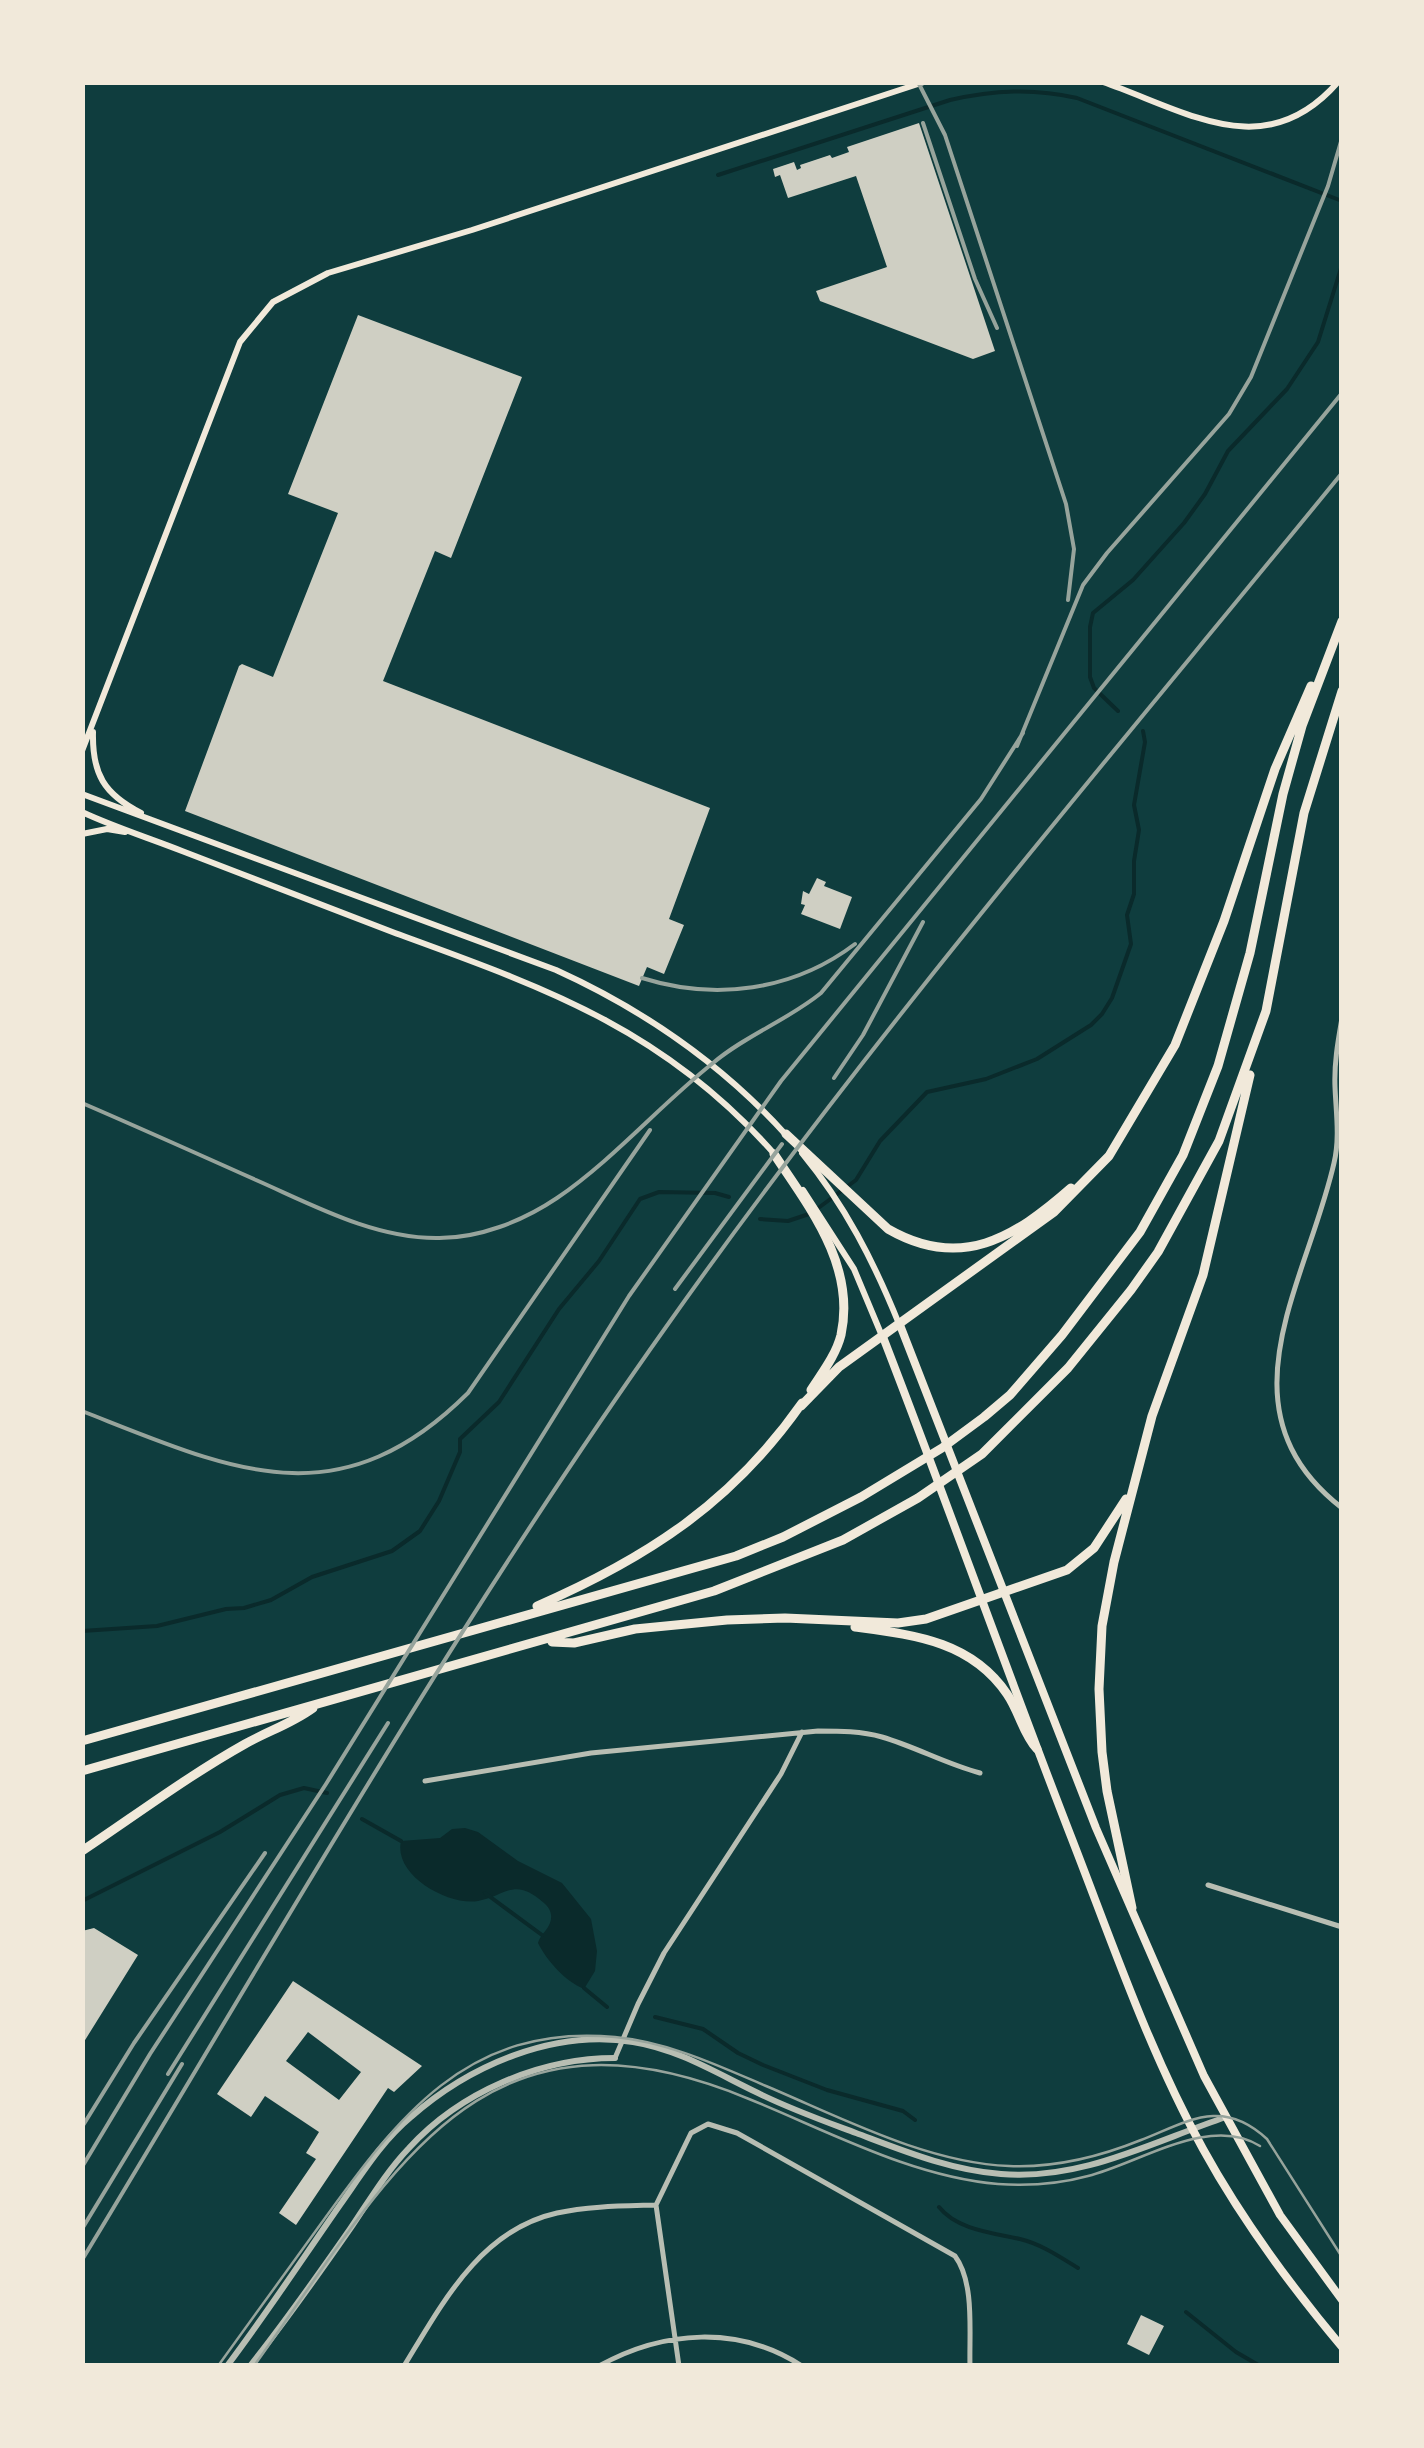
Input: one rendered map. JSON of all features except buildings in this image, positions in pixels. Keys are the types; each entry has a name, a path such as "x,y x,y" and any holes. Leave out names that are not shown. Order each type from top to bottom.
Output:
{"highway":[{"path":"82,1741 382,1653 736,1556 820,1519 963,1434 1010,1395 1140,1232 1167,1187 1202,1110 1237,1006 1283,794 1302,726 1342,620"},
{"path":"800,1406 839,1367 1054,1212 1110,1156 1175,1045 1192,1006 1296,716 1332,645"},
{"path":"1132,1908 1107,1791 1099,1688 1102,1626 1152,1416 1203,1275 1266,1012 1304,813 1342,691"},
{"path":"82,1771 714,1591 843,1540 918,1498 982,1454 1068,1368 1158,1252 1219,1140 1266,1012"},
{"path":"786,1134 888,1229 918,1243 958,1250 978,1248 1044,1211 1081,1179 1133,1119"},
{"path":"512,1617 630,1561 700,1516 755,1464 828,1363 841,1333 840,1256 774,1154"},
{"path":"544,1642 574,1643 635,1629 727,1620 898,1624 926,1619 1051,1578 1080,1562 1105,1535 1133,1483"},
{"path":"803,1620 918,1636 942,1642 967,1655 1008,1694 1037,1750"},
{"path":"82,1852 201,1771 244,1744 290,1724 319,1703"}],"main road":[{"path":"82,750 240,342 273,302 328,273 924,82"},
{"path":"1104,82 1204,122 1250,128 1296,116 1338,82"},
{"path":"93,726 94,766 104,784 125,805 171,828"},
{"path":"82,794 597,988 669,1032 724,1074 786,1134 823,1180 864,1243 900,1325 1090,1812 1204,2076 1280,2214 1342,2300"},
{"path":"82,812 558,994 657,1050 737,1113 774,1154"},
{"path":"82,834 107,829 138,834"},
{"path":"840,1256 882,1337 1137,2007 1192,2128 1284,2277 1342,2348"}],"street":[{"path":"1342,1018 1336,1052 1338,1143 1293,1290 1279,1343 1276,1373 1280,1421 1287,1441 1308,1476 1342,1508"},
{"path":"426,1781 591,1753 844,1731 883,1737 945,1764 980,1772"},
{"path":"250,2366 386,2176 426,2132 462,2104 542,2066 616,2058 664,1954 781,1774 802,1732"},
{"path":"1208,1885 1342,1927"},
{"path":"228,2366 376,2154 410,2117 451,2086 511,2056 567,2043 623,2041 650,2046 886,2145 944,2165 979,2172 1023,2175 1081,2168 1226,2117"},
{"path":"679,2366 656,2205 680,2154 698,2127 716,2125 737,2133 956,2256 963,2266 966,2286 970,2366"},
{"path":"404,2366 468,2269 511,2232 571,2210 656,2205"},
{"path":"599,2366 629,2351 675,2340 734,2337 754,2341 802,2366"}],"water":[{"path":"465,1828 562,1883 591,1919 597,1951 595,1971 584,1989 557,1970 538,1943 551,1914 534,1895 517,1889 478,1901 452,1899 425,1886 405,1865 401,1841 440,1838 452,1829"}],"waterway":[{"path":"718,175 950,100 998,92 1030,92 1077,98 1342,201"},
{"path":"1118,711 1094,688 1090,677 1093,613 1133,580 1184,523 1228,451 1287,389 1318,342 1342,265"},
{"path":"817,1209 856,1180 880,1141 927,1092 986,1079 1037,1059 1102,1014 1112,998 1131,944 1127,915 1134,894 1139,830 1134,805 1145,742 1143,731"},
{"path":"82,1631 157,1626 244,1608 271,1600 312,1577 392,1551 420,1531 439,1501 460,1452 460,1439 499,1402 559,1309 599,1261 640,1199 659,1192 729,1197"},
{"path":"760,1219 788,1221 809,1214"},
{"path":"82,1901 220,1832 280,1795 304,1788 327,1793"},
{"path":"362,1819 401,1841"},
{"path":"485,1893 542,1935"},
{"path":"584,1988 607,2007"},
{"path":"655,2017 703,2029 763,2065 827,2090 903,2111 915,2120"},
{"path":"939,2207 966,2226 1035,2244 1078,2268"},
{"path":"1186,2312 1260,2366"}],"tram line":[{"path":"218,2366 349,2186 408,2115 477,2062 517,2045 563,2037 615,2037 673,2049 916,2148 978,2163 1060,2163 1109,2152 1195,2119 1235,2119 1267,2139 1342,2257"},
{"path":"254,2366 351,2228 399,2168 451,2119 509,2084 576,2066 655,2070 749,2099 902,2162 966,2180 998,2184 1077,2179 1197,2138 1219,2135 1260,2146"}],"railway":[{"path":"918,82 945,135 1066,504 1074,549 1068,600"},
{"path":"923,123 975,279 997,328"},
{"path":"1017,746 1083,585 1229,414 1251,377 1328,186 1342,138"},
{"path":"82,2167 629,1296 781,1081 1342,393"},
{"path":"82,2260 438,1671 666,1327 911,1001 1342,473"},
{"path":"82,1103 366,1226 413,1237 452,1238 515,1221 578,1183 726,1053 821,993 981,799 1023,733"},
{"path":"834,1078 863,1035 923,922"},
{"path":"642,978 697,989 753,987 806,972 855,944"},
{"path":"82,1411 186,1451 235,1465 281,1472 327,1471 373,1459 420,1433 468,1393 650,1130"},
{"path":"675,1289 782,1144"},
{"path":"168,2074 388,1723"},
{"path":"82,2127 134,2043 265,1853"},
{"path":"82,2229 182,2064"}]}
